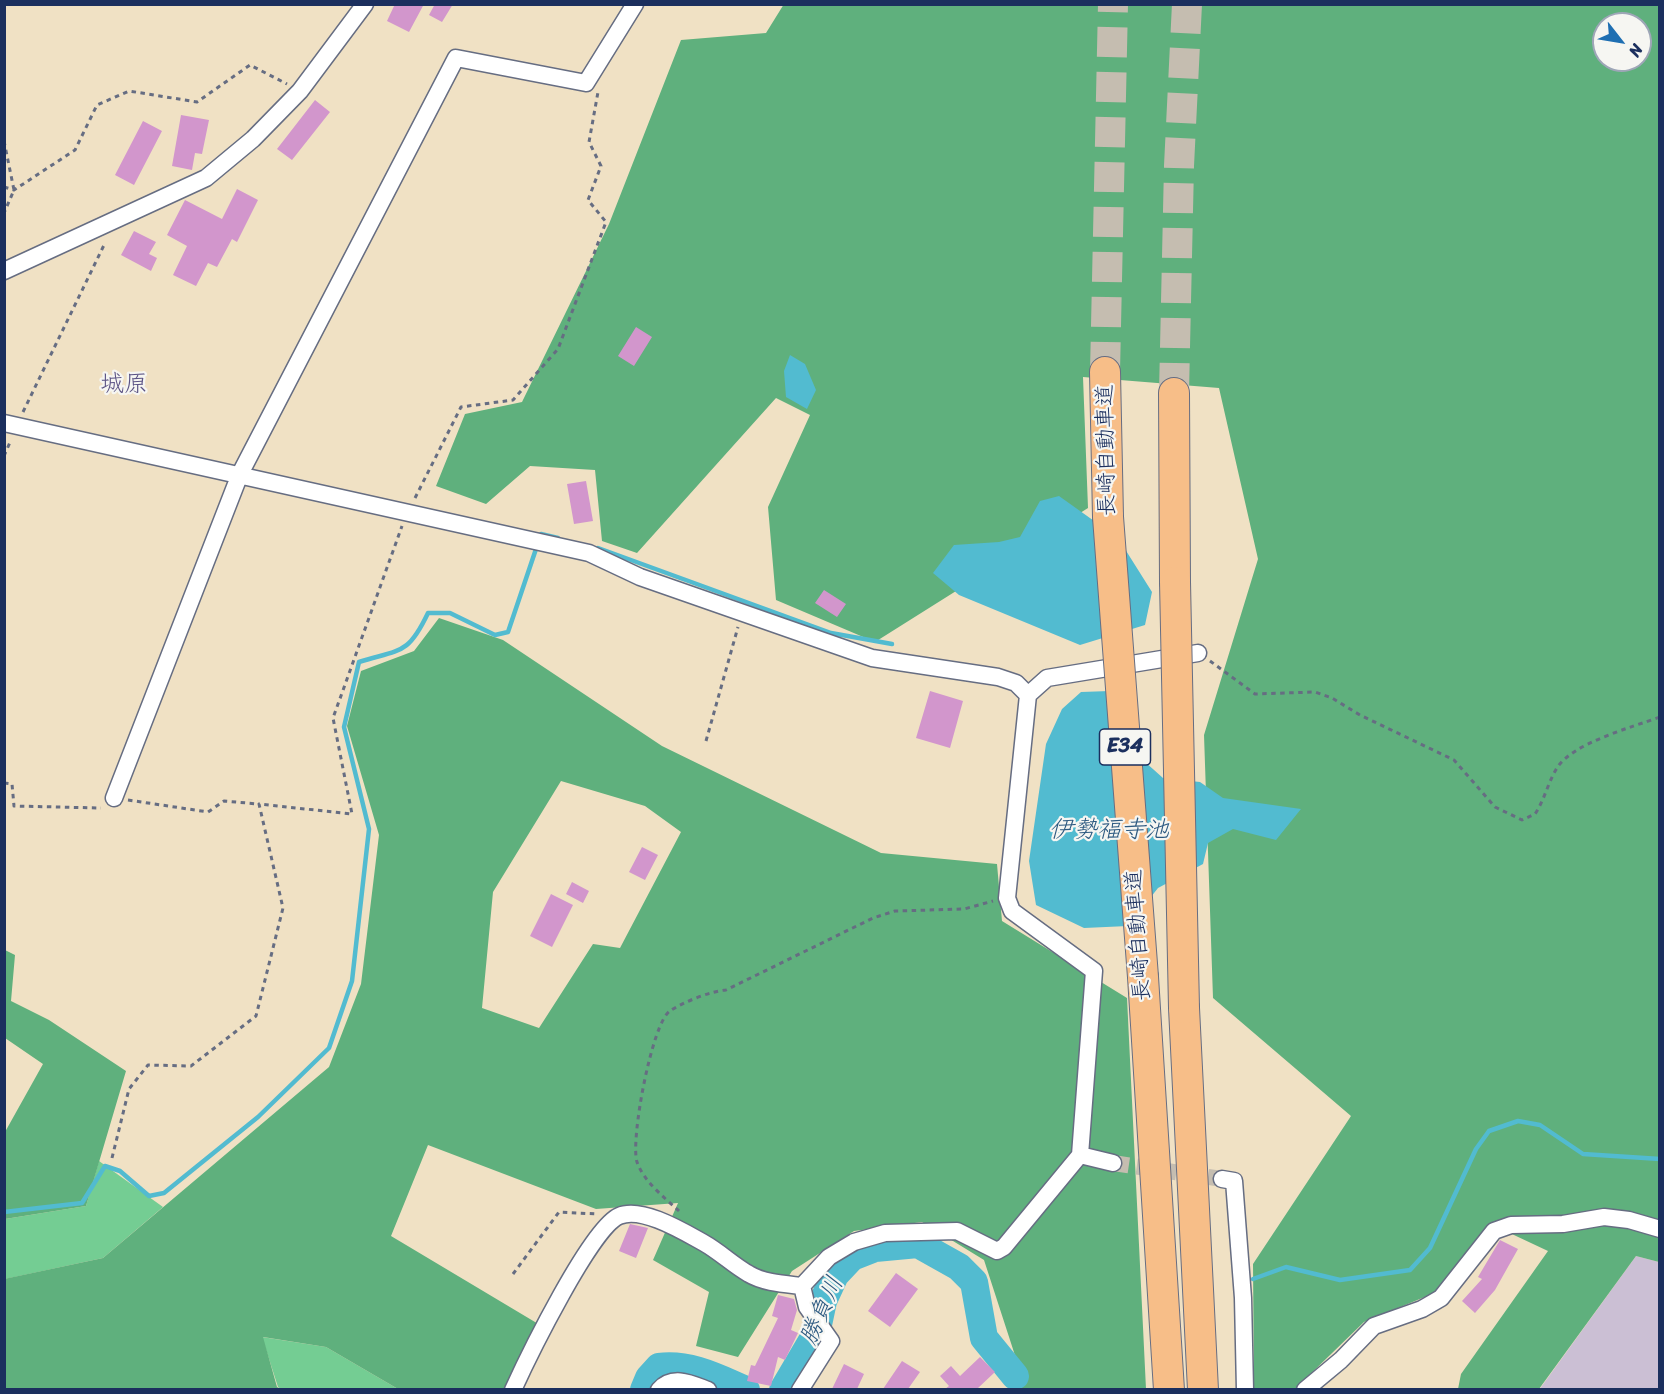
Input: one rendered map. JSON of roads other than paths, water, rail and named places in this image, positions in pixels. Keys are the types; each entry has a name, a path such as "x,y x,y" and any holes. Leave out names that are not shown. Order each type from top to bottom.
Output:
{"highway":[{"name":"長崎自動車道","path":"1106,372 1108,517 1143,977 1169,1389"},
{"name":"長崎自動車道","path":"1174,393 1175,582 1184,1008 1203,1389"}],"street":[{"path":"4,271 206,178 253,139 300,91 365,4"},
{"path":"114,798 240,474 456,58 586,84 635,4"},
{"path":"10,424 408,511 589,554 640,577 872,658 998,677 1016,683 1028,695"},
{"path":"802,1286 837,1252 854,1242 885,1233 957,1231 997,1251 1004,1247 1080,1155 1094,971 1012,910 1007,898 1028,695 1047,678 1198,653"},
{"path":"1080,1155 1113,1163"},
{"path":"1222,1179 1234,1181 1243,1298 1245,1389"},
{"path":"513,1389 565,1289 609,1224 620,1215 639,1214 658,1220 706,1244 751,1275 802,1286"},
{"path":"1305,1389 1341,1360 1374,1326 1422,1309 1441,1298 1494,1231 1511,1225 1563,1224 1604,1217 1629,1220 1659,1229"},
{"path":"800,1389 831,1341 812,1318 802,1286"},
{"path":"660,1389 675,1381 687,1381 708,1389"}],"water":[{"path":"790,355 805,364 816,390 807,409 786,397 784,371"},
{"path":"1059,496 1118,538 1152,592 1145,625 1080,645 959,595 933,573 954,545 999,542 1020,537 1040,501"},
{"name":"伊勢福寺池","path":"1110,691 1135,753 1163,778 1200,782 1223,798 1301,809 1276,840 1233,829 1208,843 1203,864 1158,888 1128,926 1084,928 1036,905 1029,861 1046,744 1062,709 1081,692"}],"waterway":[{"path":"540,538 541,534 558,538"},
{"path":"4,1212 82,1203 105,1166 120,1171 149,1196 164,1193 258,1117 329,1048 352,981 369,829 344,727 359,662 394,652 408,644 415,637 428,613 450,613 495,635 508,632 537,546"},
{"path":"598,548 831,633 892,644"},
{"path":"1253,1279 1286,1267 1340,1280 1410,1270 1430,1248 1476,1149 1489,1131 1518,1121 1540,1125 1583,1154 1660,1159"},
{"name":"勝負川","path":"783,1390 816,1334 823,1301 835,1275 852,1257 875,1248 918,1244 959,1267 974,1282 984,1338 1015,1376"},
{"name":"勝負川","path":"644,1390 649,1378 659,1367 670,1366 693,1369 746,1390"},
{"path":"1015,1376 1017,1390"}],"tunnel":[{"path":"1105,372 1113,4"},
{"path":"1174,393 1179,166 1187,4"},
{"path":"1113,1163 1222,1179"}],"district":[{"name":"城原","path":"124,385"}]}
